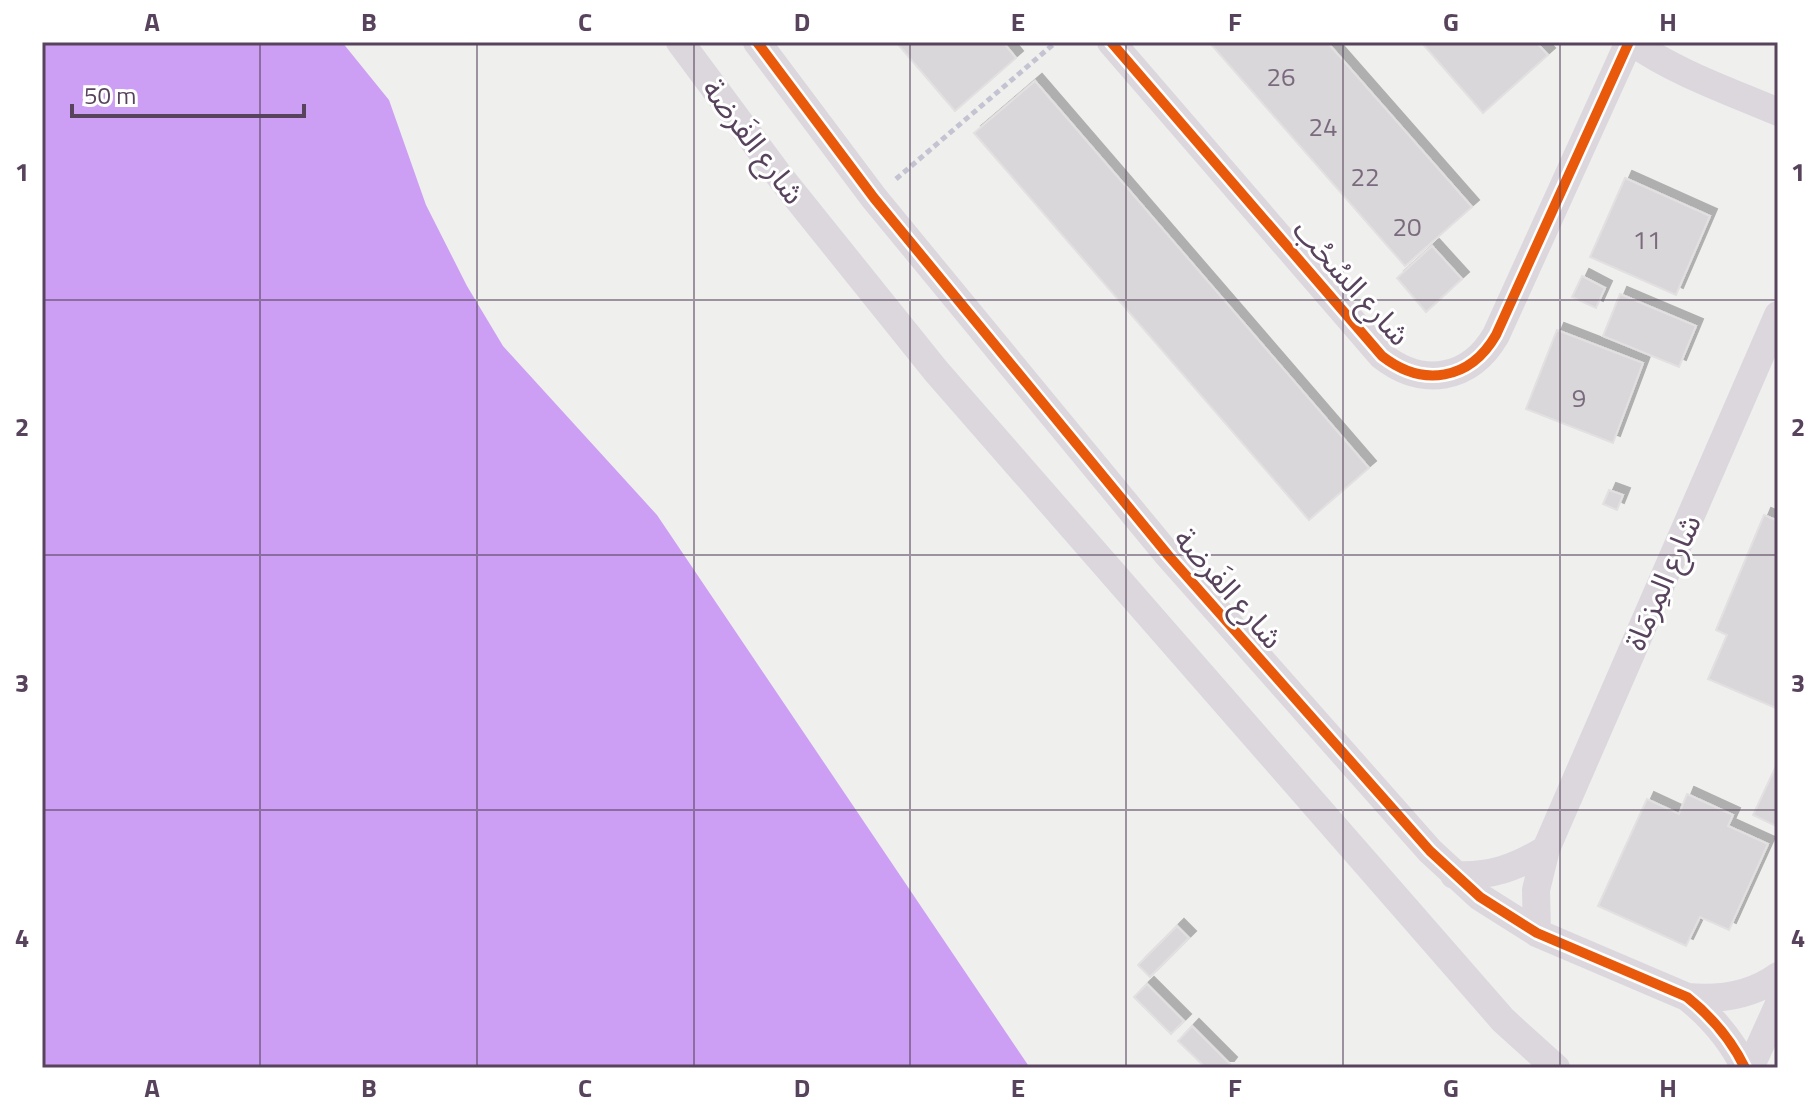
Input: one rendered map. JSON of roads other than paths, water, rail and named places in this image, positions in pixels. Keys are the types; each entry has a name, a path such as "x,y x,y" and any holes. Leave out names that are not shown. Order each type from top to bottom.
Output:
{"street":[{"name":"شارع الفَرضة","path":"680,42 781,178 936,371 1503,1020 1556,1068"},
{"name":"شارع الفَرضة","path":"757,42 874,198 1168,555 1454,875 1480,897 1537,933 1687,997 1723,1031 1748,1068"},
{"name":"شارع السُحُب","path":"1111,42 1382,356 1408,372 1438,376 1479,358 1496,335 1631,42"},
{"path":"1631,42 1654,58 1778,112"},
{"name":"شارع المِزمَاة","path":"1537,933 1536,890 1546,849 1778,315"},
{"path":"1454,875 1493,874 1512,868 1546,849"},
{"name":"شارع الفَرضة","path":"1687,997 1729,997 1750,992 1778,976"},
{"name":"شارع الفَرضة","path":"1748,1068 1778,1006"}]}
